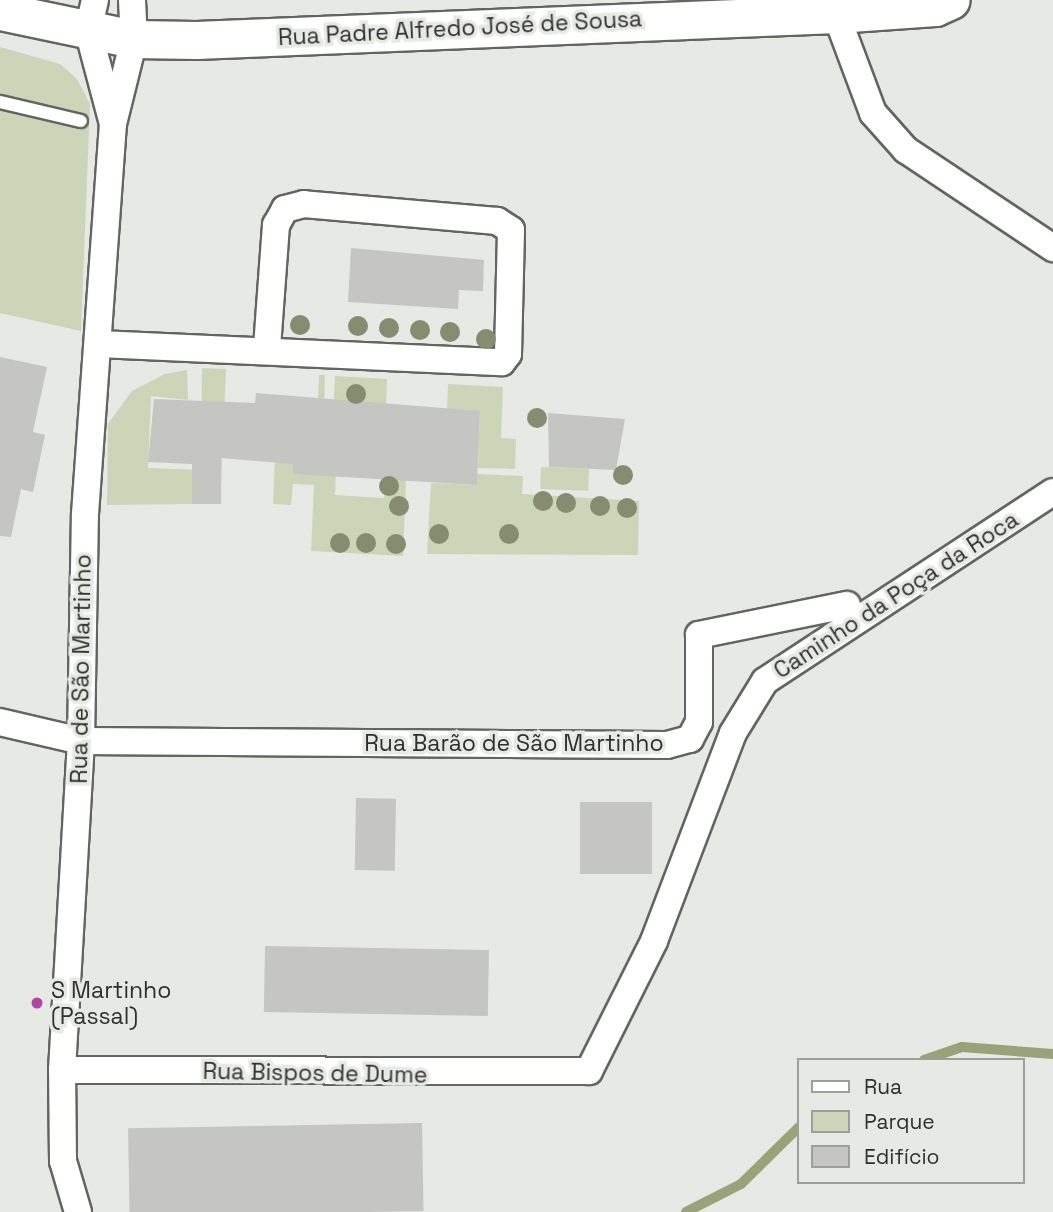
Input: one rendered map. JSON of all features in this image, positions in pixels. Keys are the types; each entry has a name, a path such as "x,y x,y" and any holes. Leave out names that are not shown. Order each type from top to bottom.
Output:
{"street":[{"name":"Rua de São Martinho","path":"78,1212 62,1161 61,1070 81,741 85,514 113,124 134,39 132,0"},
{"name":"Rua Padre Alfredo José de Sousa","path":"0,11 92,15 134,39 772,7 836,14 935,7 951,0"},
{"path":"836,14 873,113 906,150 1053,248"},
{"name":"Rua de São Martinho","path":"92,15 113,124"},
{"path":"99,344 267,348 502,362 508,354 510,230 497,221 303,204 285,209 276,225 267,348"},
{"name":"Caminho da Poça da Roca","path":"568,1075 589,1071 654,941 733,733 765,681 1053,492"},
{"name":"Rua Barão de São Martinho","path":"81,741 667,745 690,739 699,722 699,635 847,605"},
{"path":"0,722 81,741"},
{"name":"Rua Bispos de Dume","path":"61,1070 568,1075"}],"lane":[{"path":"0,102 81,121"}],"green space":[{"path":"0,47 60,64 77,79 90,104 81,331 0,313"},
{"path":"202,368 226,369 221,488 193,488 192,504 107,505 108,424 132,391 165,374 187,370 188,400 151,396 148,468 201,470"},
{"path":"319,375 325,375 323,442 337,444 335,495 384,498 386,479 406,480 403,556 311,551 314,485 293,484 291,505 273,504 275,457 315,459"},
{"path":"335,376 387,379 386,404 332,435"},
{"path":"448,384 503,387 501,438 516,439 515,469 478,468 480,411 447,410"},
{"path":"541,467 589,469 588,491 540,489"},
{"path":"477,474 523,476 522,494 639,501 638,555 427,554 431,483 477,485"}],"building":[{"path":"351,248 484,260 483,291 459,290 458,309 348,302"},
{"path":"0,357 47,367 33,432 45,435 33,492 21,489 11,537 0,536"},
{"path":"256,393 480,411 477,485 293,474 293,464 221,458 221,504 192,504 192,464 148,462 154,399 255,403"},
{"path":"548,413 625,419 616,470 549,467"},
{"path":"356,798 396,799 395,871 355,870"},
{"path":"580,802 652,802 652,874 580,874"},
{"path":"265,946 489,950 488,1016 264,1012"},
{"path":"422,1123 424,1211 130,1212 128,1128"}],"waterway":[{"path":"930,1058 962,1047 1053,1054"},
{"path":"686,1212 741,1184 797,1129"}],"place":[{"name":"S Martinho (Passal)","path":"37,1003"}]}
